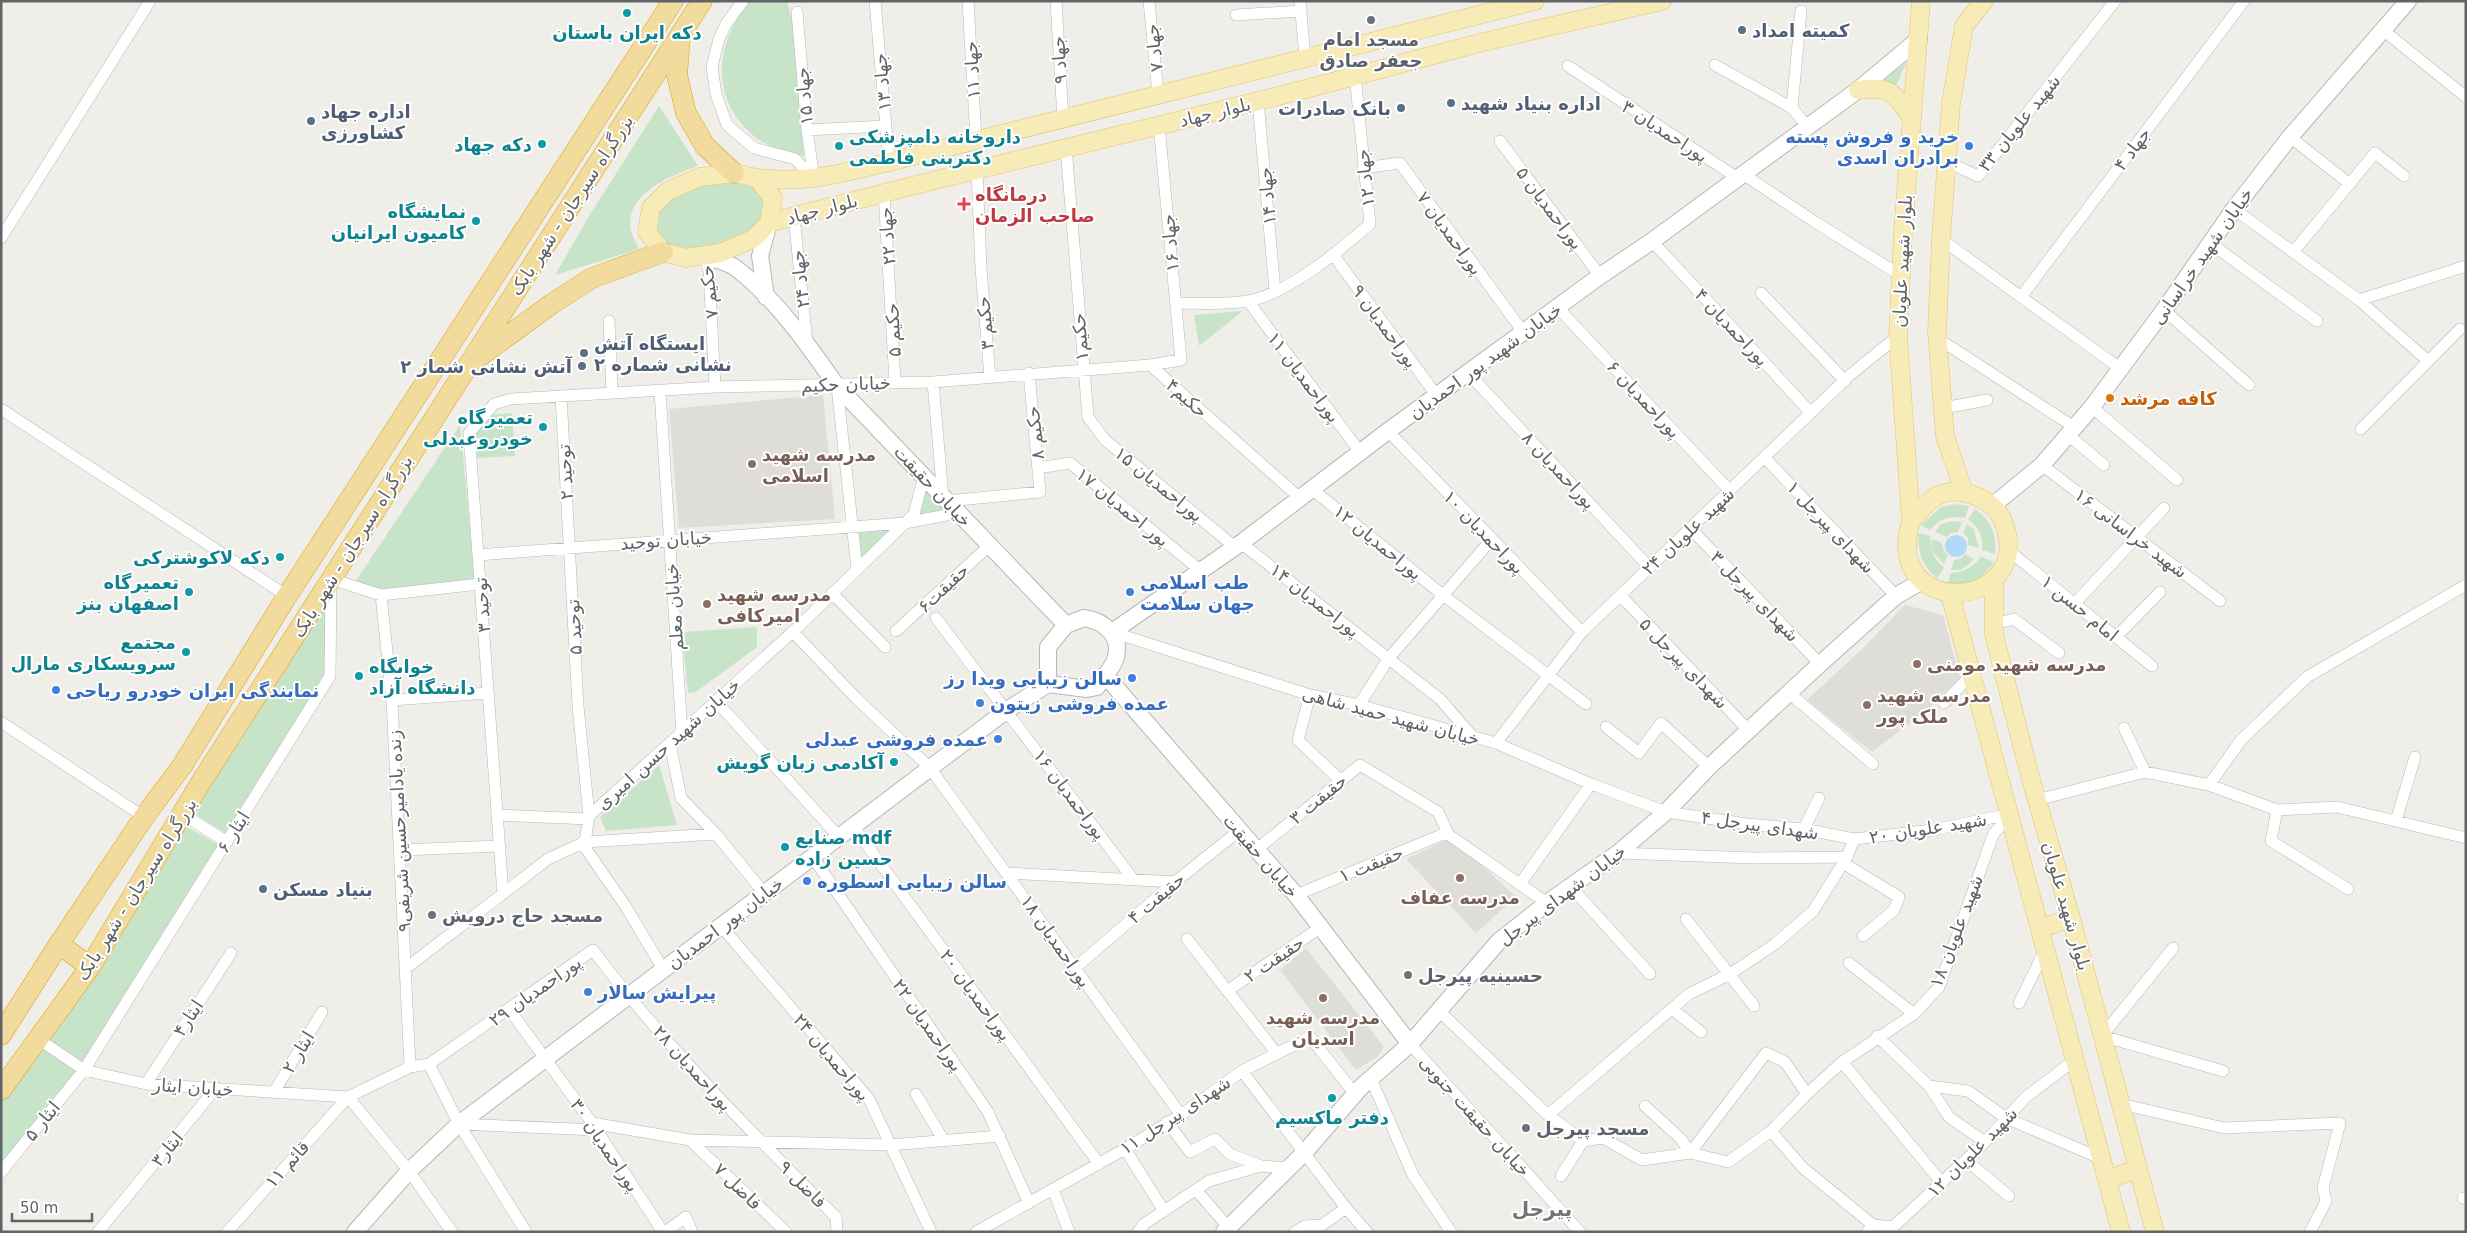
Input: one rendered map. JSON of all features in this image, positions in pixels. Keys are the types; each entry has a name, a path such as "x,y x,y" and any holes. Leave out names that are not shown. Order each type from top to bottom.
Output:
{"highway":[{"name":"بزرگراه سیرجان - شهر بابک","path":"1,1035 144,817 182,766 287,596 674,1"},
{"name":"بزرگراه سیرجان - شهر بابک","path":"1,1090 90,967 182,814 702,1"},
{"path":"680,36 677,75 686,113 706,146 734,173"},
{"path":"467,366 553,303 592,278 663,252"},
{"path":"59,944 90,967"}],"main road":[{"name":"بلوار جهاد","path":"757,178 786,182 814,179 889,162 1535,1"},
{"name":"بلوار جهاد","path":"769,222 1258,101 1470,45 1662,1"},
{"name":"بلوار شهید علویان","path":"1911,521 1898,336 1900,275 1921,1"},
{"path":"1964,492 1945,436 1938,338 1941,239 1951,103 1964,26 1984,1"},
{"path":"1466,19 1470,45"},
{"path":"1858,90 1885,88 1898,96 1912,118"},
{"path":"734,173 757,178 773,198 769,222 753,239 736,248 705,256 686,258 663,252 647,232 651,208 668,191 685,182 715,174 734,173"},
{"path":"1964,492 1979,497 1992,506 2002,519 2007,534 2008,550 2003,565 1994,579 1981,588 1966,594 1950,594 1935,590 1922,580 1912,568 1907,553 1906,537 1911,521 1933,498 1948,493 1964,492"},
{"name":"بلوار شهید علویان","path":"1994,579 1994,635 2155,1232"},
{"name":"بلوار شهید علویان","path":"1950,594 1973,673 2121,1232"},
{"path":"2040,929 2071,918"},
{"path":"2108,1179 2138,1169"}],"street":[{"path":"1,238 150,1"},
{"path":"744,1 726,24 719,39 712,67 716,94 726,124 754,148 795,159 814,179"},
{"name":"جهاد ۱۳","path":"875,1 889,162"},
{"name":"جهاد ۱۱","path":"968,1 976,139"},
{"name":"جهاد ۹","path":"1056,1 1063,119"},
{"name":"جهاد ۷","path":"1150,1 1158,95"},
{"name":"شهید علویان ۳۳","path":"1947,162 1978,176 2081,46 2114,1"},
{"name":"جهاد ۴","path":"2021,297 2244,1"},
{"name":"خیابان شهید خراسانی","path":"1992,506 2042,465 2092,407 2164,310 2234,209 2290,137 2408,1"},
{"path":"1236,15 1300,6 1305,58"},
{"path":"1792,108 1801,11"},
{"name":"جهاد ۱۵","path":"796,12 807,130 814,179"},
{"path":"2383,30 2466,98"},
{"name":"خیابان شهید پور احمدیان","path":"1112,632 1238,545 1522,332 1600,276 1652,242 1858,90 1919,39"},
{"name":"پوراحمدیان ۳","path":"1568,66 1900,275"},
{"path":"1715,66 1792,108 1807,126"},
{"name":"جهاد ۱۲","path":"1176,303 1248,301 1275,291 1334,256 1370,224 1354,76"},
{"name":"جهاد ۱۴","path":"1258,101 1275,291"},
{"name":"جهاد ۱۶","path":"1159,125 1181,360"},
{"path":"807,130 885,126"},
{"path":"2290,137 2350,184"},
{"name":"پوراحمدیان ۵","path":"1500,141 1600,276"},
{"name":"حکیم۱","path":"1066,147 1088,417"},
{"path":"2294,251 2375,153 2404,176"},
{"name":"پوراحمدیان ۷","path":"1363,168 1400,164 1522,332"},
{"name":"حکیم ۳","path":"977,171 981,268 990,378"},
{"name":"جهاد ۲۲","path":"884,193 890,279"},
{"path":"2234,209 2294,251 2358,300 2428,361"},
{"name":"جهاد ۲۴","path":"794,216 807,343"},
{"path":"766,297 760,256 769,222"},
{"path":"1941,239 2121,369"},
{"name":"پوراحمدیان ۴","path":"1652,242 1811,413"},
{"path":"2210,243 2318,320"},
{"name":"خیابان حقیقت","path":"705,256 736,267 766,297 807,343 837,386 1066,625"},
{"name":"حکیم ۷","path":"705,256 709,271 715,387"},
{"name":"پوراحمدیان ۹","path":"1334,256 1437,396"},
{"path":"2358,300 2466,266"},
{"name":"حکیم ۵","path":"890,279 895,382"},
{"path":"1761,292 1845,381"},
{"name":"پوراحمدیان ۱۱","path":"1248,301 1360,452"},
{"name":"پوراحمدیان ۶","path":"1558,308 1730,491"},
{"path":"2164,310 2249,385"},
{"path":"609,321 612,393"},
{"path":"2361,430 2460,329"},
{"name":"شهید علویان ۲۴","path":"1496,743 1582,632 1845,381 1898,336"},
{"path":"1938,338 1991,372 2071,431 2104,465"},
{"name":"خیابان حکیم","path":"494,404 511,399 715,387 837,386 895,382 933,382 1150,365 1181,360"},
{"name":"حکیم۴","path":"1150,365 1223,431 1307,494"},
{"name":"حکیم ۸","path":"1029,373 1040,492"},
{"name":"پوراحمدیان ۸","path":"1468,374 1649,567"},
{"path":"933,382 939,447 949,504"},
{"path":"837,386 857,569"},
{"name":"خیابان معلم","path":"660,390 682,733"},
{"name":"توحید ۲","path":"561,396 570,548"},
{"path":"1943,408 1987,400"},
{"name":"توحید ۳","path":"494,404 470,433 503,894"},
{"path":"2092,407 2177,480"},
{"path":"1,409 287,596"},
{"name":"پوراحمدیان ۱۵","path":"1088,417 1105,440 1238,545"},
{"name":"پوراحمدیان ۱۰","path":"1388,431 1491,540 1582,632"},
{"name":"شهدای ‍‍‍‍‍‍پیرجل ۱","path":"1766,458 1896,596"},
{"name":"پور احمدیان ۱۷","path":"1038,468 1070,463 1201,570"},
{"name":"شهید خراسانی ۱۶","path":"2042,465 2220,601"},
{"name":"خیابان شهید حسن امیری","path":"584,843 589,818 793,632 914,514 924,476"},
{"name":"خیابان توحید","path":"478,555 905,523 949,504 1040,492"},
{"name":"پوراحمدیان ۱۲","path":"1307,494 1586,704"},
{"path":"2074,604 2164,508"},
{"name":"شهدای پیرجل ۳","path":"1690,529 1820,664"},
{"path":"1359,704 1389,658 1491,540"},
{"name":"پوراحمدیان ۱۴","path":"1238,545 1389,658 1440,700 1474,738"},
{"name":"حقیقت۶","path":"896,631 989,546"},
{"name":"توحید ۵","path":"570,548 578,706 589,818"},
{"name":"امام حسن ۱","path":"2008,550 2152,666"},
{"path":"331,579 381,595 480,584"},
{"name":"ایثار ۶","path":"84,1070 330,676 331,579"},
{"name":"خیابان شهدای پیرجل","path":"1226,1230 1304,1153 1355,1094 1410,1044 1499,941 1547,903 1618,853 1666,812 1709,767 1820,664 1896,596 1922,580"},
{"path":"2209,785 2240,740 2307,677 2466,584"},
{"path":"2116,637 2160,592"},
{"path":"832,593 885,647"},
{"name":"زنده یادامیرحسین شریفی۹","path":"381,595 392,700 401,850 410,1067"},
{"name":"شهدای پیرجل ۵","path":"1621,596 1748,730"},
{"name":"پوراحمدیان ۱۶","path":"936,618 1133,879"},
{"path":"1084,618 1094,620 1112,632 1117,649 1116,658 1097,687 1087,689 1048,684 1048,647 1066,625 1084,618"},
{"path":"1994,624 2014,620 2059,653"},
{"name":"پوراحمدیان ۱۸","path":"793,632 855,697 930,768 1008,873 1181,1115"},
{"name":"خیابان شهید حمید شاهی","path":"1112,632 1310,695 1359,704 1496,743 1590,784 1666,812"},
{"path":"1944,703 1973,673"},
{"name":"خیابان حقیقت","path":"1105,675 1296,895 1410,1044"},
{"name":"خیابان پور احمدیان","path":"355,1232 410,1171 458,1124 1007,710 1048,684"},
{"path":"392,700 488,693"},
{"path":"1789,693 1873,764"},
{"path":"1310,695 1298,740 1341,781"},
{"path":"716,701 839,837"},
{"path":"1,722 144,817"},
{"path":"1606,727 1638,753 1661,723 1709,767"},
{"path":"2124,728 2145,772"},
{"path":"670,744 681,798 716,834 764,893"},
{"path":"2396,821 2415,758"},
{"name":"حقیقت ۳","path":"1256,850 1360,765 1438,812 1448,834"},
{"path":"2037,800 2145,772 2209,785 2276,810 2337,807 2466,838"},
{"path":"1520,884 1590,784"},
{"path":"1804,829 1819,798"},
{"path":"2276,810 2270,841 2348,889"},
{"name":"شهدای پیرجل ۴","path":"1666,812 1747,824 1804,829 1854,839"},
{"path":"182,814 227,842"},
{"name":"شهید علویان ۲۰","path":"1548,1114 1689,994 1730,974 1774,944 1813,910 1845,860 1854,839 1933,830 2010,814"},
{"name":"شهید علویان ۱۸","path":"1690,1153 1728,1162 1771,1131 1842,1062 1876,1036 1914,1014 1939,987 1993,835 2010,814"},
{"path":"497,815 589,818"},
{"name":"پوراحمدیان ۲۰","path":"853,826 1099,1164"},
{"name":"حقیقت ۴","path":"1075,968 1175,882 1240,830"},
{"path":"405,969 548,859 584,843 716,834"},
{"path":"1448,834 1547,903"},
{"name":"حقیقت ۱","path":"1296,895 1448,834"},
{"path":"584,843 626,907 663,969"},
{"path":"401,850 499,846"},
{"path":"1618,853 1845,860 1899,897 1894,910 1863,936"},
{"name":"پوراحمدیان ۲۲","path":"812,856 988,1112 1029,1203"},
{"path":"1008,873 1175,882"},
{"path":"1570,886 1650,974"},
{"path":"1686,919 1754,1006"},
{"name":"پوراحمدیان ۲۴","path":"721,926 869,1099 931,1232"},
{"name":"حقیقت ۲","path":"1227,991 1321,927"},
{"path":"1187,939 1277,1054"},
{"path":"2019,1003 2046,948"},
{"path":"2173,948 2102,1036 2223,1071"},
{"name":"پوراحمدیان ۲۹","path":"429,1064 593,950 628,996"},
{"name":"ایثار۴","path":"146,1084 231,953"},
{"path":"1849,963 1914,1014"},
{"name":"پوراحمدیان ۲۸","path":"628,996 759,1140"},
{"name":"پوراحمدیان ۳۰","path":"509,1009 594,1127 664,1232"},
{"path":"1672,1009 1701,1032"},
{"path":"1438,1010 1548,1114 1583,1141 1603,1138 1642,1160 1690,1153 1766,1053 1785,1062 1807,1094"},
{"name":"ایثار ۲","path":"274,1092 322,1012"},
{"path":"1876,1036 1929,1086 1949,1118 1985,1142"},
{"name":"شهدای پیرجل ۱۱","path":"976,1232 1125,1149 1181,1115 1242,1071 1310,1037 1355,1094"},
{"name":"خیابان ایثار","path":"37,1038 84,1070 146,1084 348,1097 410,1067 429,1064"},
{"name":"خیابان حقیقت جنوبی","path":"1410,1044 1580,1232"},
{"name":"شهید علویان ۱۲","path":"1870,1228 1896,1229 1985,1142 2026,1097 2076,1059"},
{"path":"1842,1062 1942,1184"},
{"path":"429,1064 458,1124 526,1232"},
{"name":"ایثار ۵","path":"1,1172 84,1070"},
{"path":"1242,1071 1346,1208 1367,1232"},
{"path":"1371,1079 1413,1176 1451,1232"},
{"path":"1929,1086 1968,1091 2006,1118 2102,1159"},
{"name":"ایثار۳","path":"98,1232 216,1088"},
{"path":"916,1094 944,1141"},
{"path":"348,1097 410,1171 452,1232"},
{"name":"قائم ۱۱","path":"227,1232 348,1097"},
{"path":"2121,1104 2224,1128 2340,1123 2323,1188 2326,1201 2310,1232"},
{"path":"1645,1106 1681,1139 1690,1153"},
{"path":"1167,1122 1190,1152 1215,1139 1230,1154 1261,1166 1289,1168"},
{"path":"458,1124 594,1127 690,1140 759,1140 890,1145 1000,1136"},
{"path":"1771,1131 1803,1168 1870,1228"},
{"name":"فاضل ۷","path":"690,1140 786,1232"},
{"name":"فاضل ۹","path":"759,1140 836,1217 837,1232"},
{"path":"1561,1176 1583,1141"},
{"path":"1125,1149 1164,1211"},
{"path":"1966,1160 2009,1196"},
{"path":"1138,1232 1144,1224 1209,1181 1261,1166"},
{"path":"1053,1189 1070,1232"},
{"path":"1196,1190 1226,1230"},
{"path":"1295,1232 1305,1226 1322,1225 1346,1208"},
{"path":"664,1232 686,1218 692,1232"}],"shaded area":[{"name":"درمانگاه صاحب الزمان","path":"973,192 974,213 956,213 954,196"},
{"name":"مدرسه شهید اسلامی","path":"823,395 835,519 679,528 669,409"},
{"path":"1905,605 1943,615 1960,678 1927,710 1872,752 1807,700 1862,649"},
{"name":"مدرسه عفاف","path":"1452,837 1516,897 1476,933 1406,859"},
{"name":"مدرسه شهید اسدیان","path":"1306,948 1384,1047 1377,1057 1356,1070 1280,970"}],"green space":[{"path":"749,1 787,1 792,19 804,156 777,148 759,140 739,121 729,104 722,70 724,52 729,35"},
{"path":"1906,63 1896,86 1883,80"},
{"path":"659,106 698,166 663,181 652,188 634,206 631,218 631,231 639,249 555,275 589,216"},
{"path":"728,178 759,190 764,206 758,224 734,244 697,252 674,248 660,239 656,220 658,210 665,202 684,190"},
{"path":"1243,311 1199,346 1194,315"},
{"path":"512,413 515,456 477,458 474,416"},
{"path":"460,425 475,580 379,592 353,585"},
{"path":"925,477 956,513 914,515"},
{"path":"1954,504 1969,506 1965,518 1955,517 1946,519 1930,530 1921,525 1941,507"},
{"path":"1975,509 1992,528 1995,540 1995,554 1982,550 1980,533 1968,519"},
{"path":"1952,521 1962,522 1958,532 1951,533 1947,537 1935,532 1941,524"},
{"path":"1967,524 1974,530 1979,548 1968,545 1968,538 1963,533"},
{"path":"902,525 858,567 854,527"},
{"path":"1918,533 1930,536 1931,550 1937,561 1944,567 1937,579 1922,558"},
{"path":"1932,539 1942,543 1943,550 1948,555 1944,564 1931,550"},
{"path":"1965,554 1974,559 1964,568 1951,570 1954,560 1960,559"},
{"path":"1981,557 1994,562 1984,574 1969,583 1947,585 1951,573 1968,569"},
{"path":"326,595 327,675 227,834 190,811"},
{"path":"757,627 757,647 696,692 688,693 682,632"},
{"path":"659,765 677,825 606,831 600,817"},
{"path":"184,825 221,846 83,1063 43,1037"},
{"path":"39,1044 78,1072 1,1165 1,1098"}],"water":[{"path":"1956,535 1964,538 1967,546 1964,554 1956,557 1948,554 1945,546 1948,538"}],"place":[{"name":"دکه ایران باستان","path":"627,13"},
{"name":"مسجد امام جعفر صادق","path":"1371,20"},
{"name":"کمیته امداد","path":"1742,30"},
{"name":"اداره بنیاد شهید","path":"1451,103"},
{"name":"بانک صادرات","path":"1401,108"},
{"name":"اداره جهاد کشاورزی","path":"311,121"},
{"name":"دکه جهاد","path":"542,144"},
{"name":"داروخانه دامپزشکی دکتربنی فاطمی","path":"839,146"},
{"name":"خرید و فروش پسته برادران اسدی","path":"1969,146"},
{"name":"درمانگاه صاحب الزمان","path":"964,204"},
{"name":"نمایشگاه کامیون ایرانیان","path":"476,221"},
{"name":"ایستگاه آتش نشانی شماره ۲","path":"584,353"},
{"name":"آتش نشانی شمار ۲","path":"582,366"},
{"name":"کافه مرشد","path":"2110,398"},
{"name":"تعمیرگاه خودروعبدلی","path":"543,427"},
{"name":"مدرسه شهید اسلامی","path":"752,464"},
{"name":"دکه لاکوشترکی","path":"280,557"},
{"name":"تعمیرگاه اصفهان بنز","path":"189,592"},
{"name":"طب اسلامی جهان سلامت","path":"1130,592"},
{"name":"مدرسه شهید امیرکافی","path":"707,604"},
{"name":"مجتمع سرویسکاری مارال","path":"186,652"},
{"name":"مدرسه شهید مومنی","path":"1917,664"},
{"name":"خوابگاه دانشگاه آزاد","path":"359,676"},
{"name":"سالن زیبایی ویدا رز","path":"1132,678"},
{"name":"نمایندگی ایران خودرو ریاحی","path":"56,690"},
{"name":"عمده فروشی زیتون","path":"980,703"},
{"name":"مدرسه شهید ملک پور","path":"1867,705"},
{"name":"عمده فروشی عبدلی","path":"998,739"},
{"name":"آکادمی زبان گویش","path":"894,762"},
{"name":"صنایع mdf حسین زاده","path":"785,847"},
{"name":"مدرسه عفاف","path":"1460,878"},
{"name":"سالن زیبایی اسطوره","path":"807,881"},
{"name":"بنیاد مسکن","path":"263,889"},
{"name":"مسجد حاج درویش","path":"432,915"},
{"name":"حسینیه پیرجل","path":"1408,975"},
{"name":"پیرایش سالار","path":"588,992"},
{"name":"مدرسه شهید اسدیان","path":"1323,998"},
{"name":"دفتر ماکسیم","path":"1332,1098"},
{"name":"مسجد پیرجل","path":"1526,1128"}],"district":[{"name":"پیرجل","path":"1542,1209"}]}
